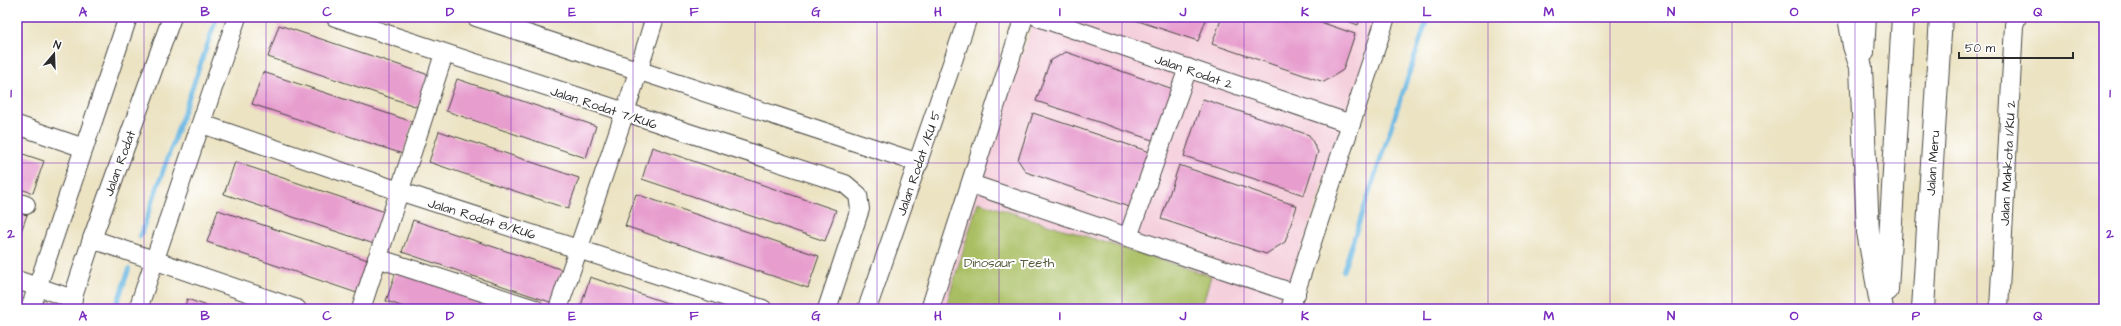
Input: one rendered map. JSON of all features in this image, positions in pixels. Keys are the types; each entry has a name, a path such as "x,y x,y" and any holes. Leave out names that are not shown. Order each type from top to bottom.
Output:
{"highway":[{"path":"1849,17 1854,46 1861,67"},
{"path":"1865,17 1861,67 1868,232 1882,309"},
{"path":"1886,309 1903,17"},
{"path":"1941,26 1954,17"},
{"name":"Jalan Meru","path":"1924,309 1941,26"}],"street":[{"path":"30,309 128,17"},
{"name":"Jalan Rodat","path":"71,304 92,238 172,17"},
{"path":"138,309 202,124 237,17"},
{"name":"Jalan Rodat 7/KU6","path":"335,17 624,114 845,184 858,195 860,209 827,309"},
{"path":"476,17 919,162"},
{"path":"558,309 639,70 655,17"},
{"name":"Jalan Rodat /KU 5","path":"867,309 968,17"},
{"path":"930,309 1024,17"},
{"name":"Jalan Rodat 2","path":"1038,17 1351,124"},
{"path":"971,184 1128,237 1293,302 1386,17"},
{"name":"Jalan Mahkota 1/KU 2","path":"1999,309 2014,25 2017,17"},
{"path":"361,309 444,54"},
{"path":"1128,237 1188,68"},
{"name":"Jalan Rodat 8/KU6","path":"202,124 399,191 579,248 763,309"},
{"path":"17,126 84,148"},
{"path":"92,238 154,261 297,309"},
{"path":"377,258 535,309"},
{"path":"17,280 38,287 71,304"}],"shaded area":[{"path":"1035,17 1380,17 1281,309 934,309"}],"green space":[{"name":"Dinosaur Teeth","path":"978,202 1211,276 1201,309 945,309"}],"building":[{"path":"1126,17 1207,17 1198,41"},
{"path":"1222,17 1306,17 1355,34 1343,70 1324,82 1212,44"},
{"path":"1337,17 1360,17 1358,25"},
{"path":"279,25 429,75 418,107 268,57"},
{"path":"1066,52 1176,90 1158,142 1036,101 1050,61"},
{"path":"263,72 413,122 403,154 252,104"},
{"path":"457,79 596,126 586,158 446,111"},
{"path":"1203,99 1309,135 1318,152 1304,195 1184,156"},
{"path":"1033,113 1153,153 1135,209 1026,172 1018,160"},
{"path":"439,131 579,178 568,209 429,162"},
{"path":"652,147 836,210 825,241 642,179"},
{"path":"17,152 44,161 33,193 17,188"},
{"path":"235,162 385,212 374,244 224,194"},
{"path":"1179,165 1297,206 1285,242 1266,254 1161,219"},
{"path":"636,194 819,256 808,288 625,226"},
{"path":"218,210 368,260 357,293 207,242"},
{"path":"17,212 27,215 17,243"},
{"path":"413,220 563,270 553,303 402,252"},
{"path":"397,269 515,309 410,309 386,301"},
{"path":"590,277 685,309 580,309"},
{"path":"187,299 216,309 184,309"}],"waterway":[{"path":"140,237 217,17"},
{"path":"1343,271 1428,17"},
{"path":"115,309 129,269"}]}
